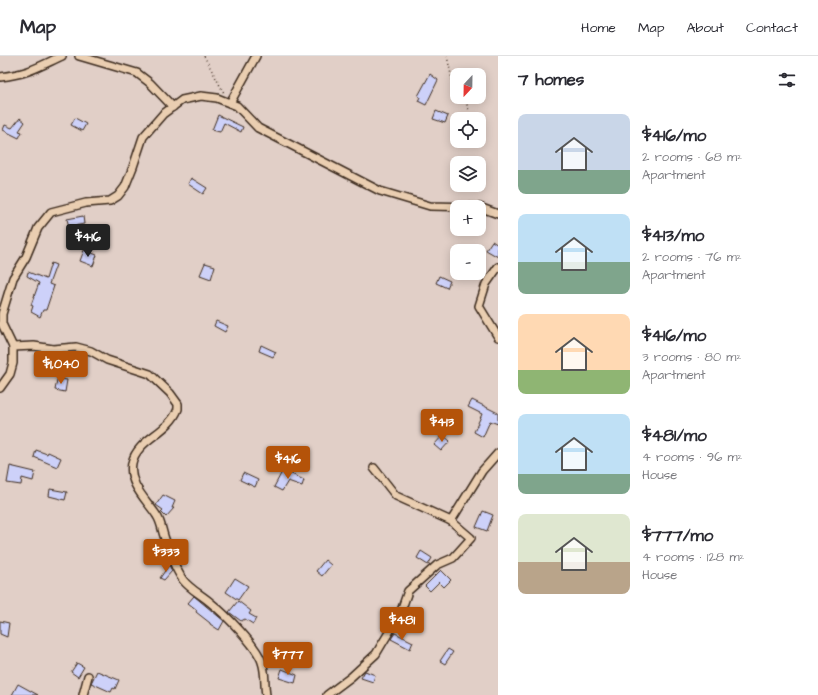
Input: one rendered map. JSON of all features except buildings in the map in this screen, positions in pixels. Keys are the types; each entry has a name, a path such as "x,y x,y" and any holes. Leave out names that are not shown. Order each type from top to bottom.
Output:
{"street":[{"path":"0,77 13,76 39,68 62,56"},
{"path":"79,56 136,73 150,83 173,107"},
{"path":"230,103 256,56"},
{"path":"0,388 10,374 14,363 13,347 2,324 2,314 13,278 26,257 38,228 51,212 86,203 110,201 118,196 125,186 143,137 163,114 182,100 201,96 238,106 258,128 380,191 430,206 450,206"},
{"path":"486,210 498,214"},
{"path":"498,267 486,284 479,306 498,336"},
{"path":"13,347 34,346 53,349 76,347 91,351 107,360 150,374 173,397 178,409 175,417 137,451 132,463 134,481 141,496 158,517 176,569 184,581 193,590 214,605 258,652 264,667 266,695"},
{"path":"451,521 482,471 498,453"},
{"path":"327,695 352,677 376,654 400,614 408,591 437,565 453,558 471,538 451,521 396,496 374,468"},
{"path":"82,695 88,676"}],"path":[{"path":"204,56 230,103"},
{"path":"447,56 450,70"},
{"path":"467,104 469,110"}]}
